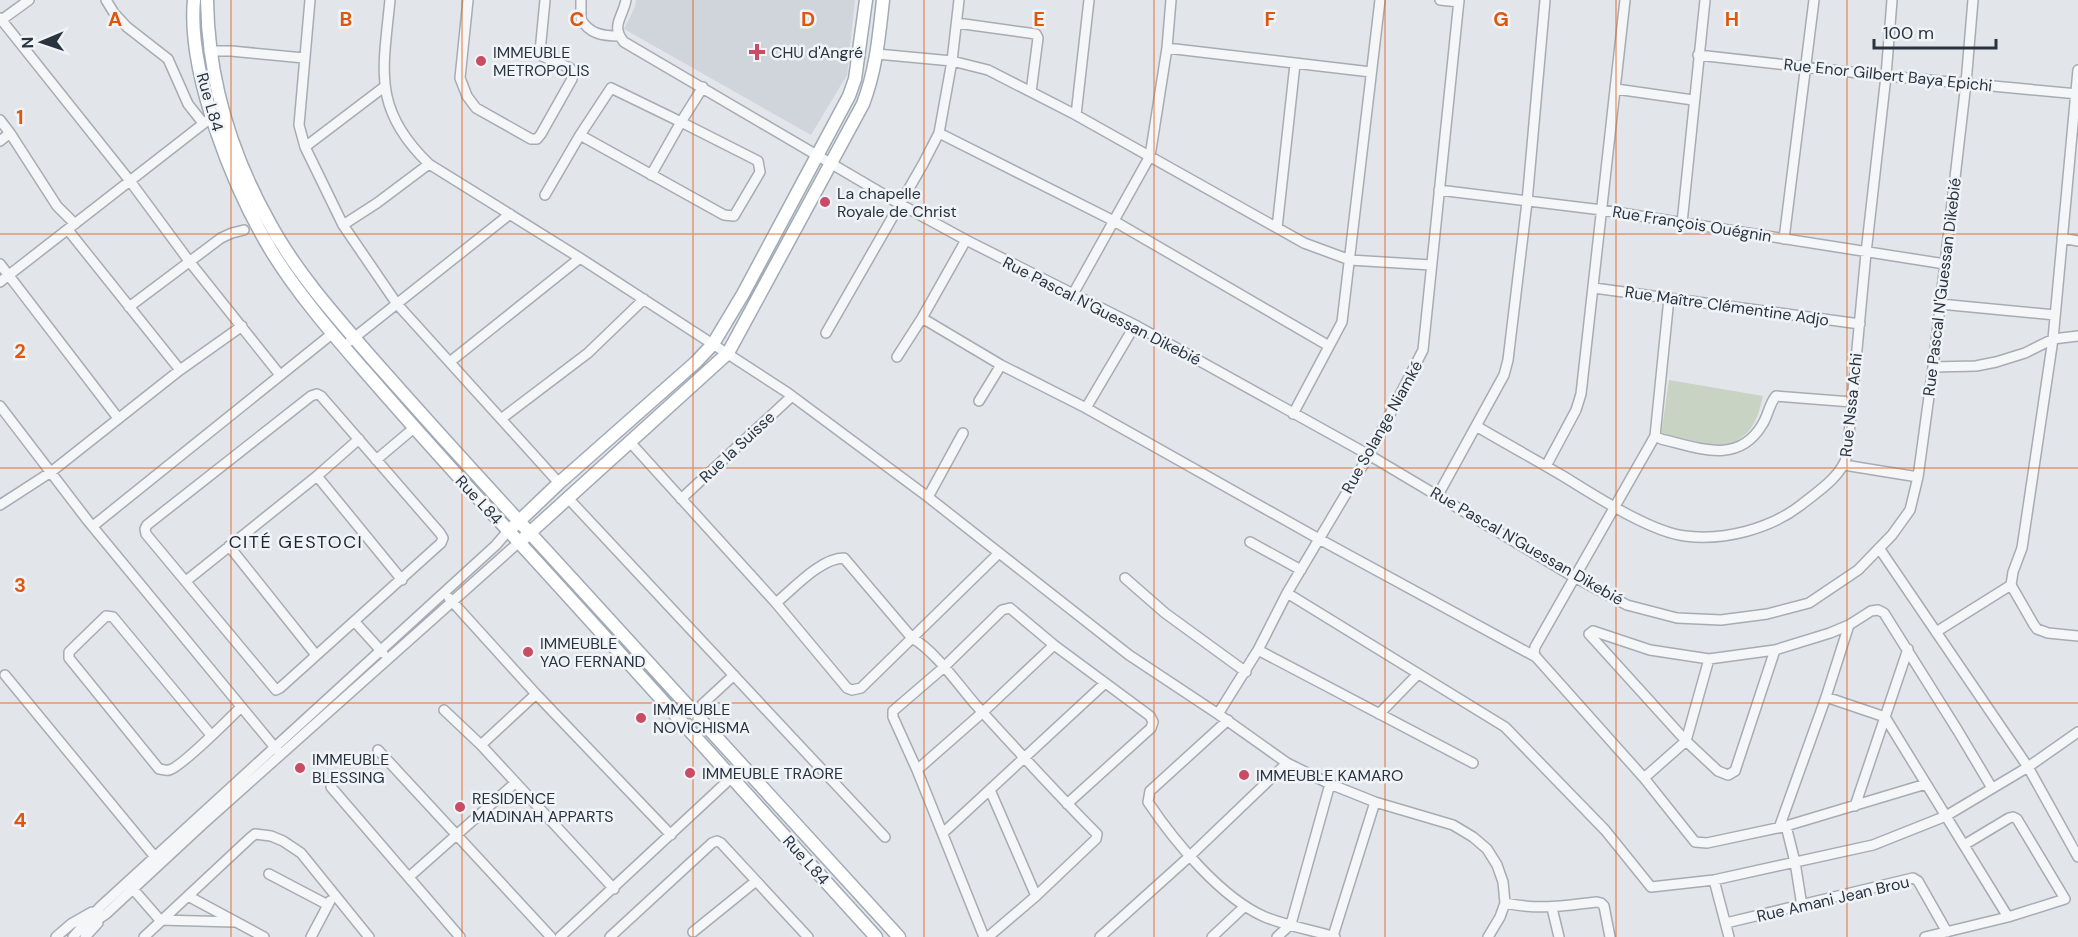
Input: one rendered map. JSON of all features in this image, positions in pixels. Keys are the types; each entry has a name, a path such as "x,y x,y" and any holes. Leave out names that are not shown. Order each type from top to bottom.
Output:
{"main road":[{"name":"Rue L84","path":"194,0 197,52 208,120 273,254 333,333 414,428 876,937"},
{"name":"Rue L84","path":"207,0 209,51 223,114 245,173 284,248 354,338 454,452 899,937"},
{"path":"508,531 696,362 713,344 743,294 849,96 855,79 866,0"},
{"path":"518,543 728,353 863,104 877,54 883,0"},
{"path":"863,24 880,26"},
{"path":"748,797 760,785"}],"street":[{"path":"29,0 0,20 130,181 189,261 280,375"},
{"path":"0,282 208,120 188,104 168,59 127,27 106,0"},
{"path":"310,0 299,125 305,147 343,225 397,304 560,483"},
{"path":"390,0 383,70 384,87 394,119 418,153 429,164 580,258 792,396 928,497 1129,655 1228,720 1287,763 1375,802 1453,825 1473,837 1488,849 1503,882 1505,903 1488,937"},
{"path":"468,0 460,78 467,96 476,108 531,139 537,139 572,79 573,72 570,68 542,56 540,52 545,0"},
{"path":"581,0 581,20 589,30 599,35 618,36 618,20 626,0"},
{"path":"826,333 939,133 952,61 959,0"},
{"path":"1076,115 1089,0"},
{"path":"1073,294 1150,156 1167,48 1171,0"},
{"path":"1293,414 1342,322 1380,0"},
{"path":"1440,0 1459,1"},
{"path":"1438,495 1504,375 1508,360 1527,202 1545,0"},
{"path":"1546,466 1576,410 1581,394 1625,0"},
{"path":"1682,223 1705,0"},
{"path":"1784,239 1814,0"},
{"name":"Rue Nssa Achi","path":"1476,426 1615,507 1666,531 1684,536 1703,537 1749,531 1772,523 1792,512 1820,490 1844,465 1847,456 1892,0"},
{"name":"Rue Pascal N'Guessan Dikebié","path":"618,36 624,42 900,204 966,240 1136,325 1369,455 1574,577 1628,605 1677,618 1721,620 1767,614 1809,603 1858,570 1892,535 1910,510 1918,477 1933,367 1966,83 1973,0"},
{"name":"Rue Solange Niamké","path":"1218,714 1246,672 1287,593 1369,455 1424,350 1459,1"},
{"path":"957,23 1035,34 1038,38 1031,92"},
{"path":"1167,48 1371,72"},
{"path":"209,51 304,58"},
{"path":"877,54 952,61 988,69 1076,115 1304,243 1350,260 1431,265"},
{"name":"Rue Enor Gilbert Baya Epichi","path":"1698,55 2077,94"},
{"path":"1277,228 1295,64"},
{"path":"2078,70 2053,339 2022,548 2011,585 2037,629 2048,633 2078,636"},
{"path":"305,147 384,87"},
{"path":"651,175 703,87"},
{"path":"545,195 580,135 611,88 758,161 760,172 734,216 724,215 580,135"},
{"path":"1616,89 1693,100"},
{"path":"0,120 57,206 129,307 180,370"},
{"path":"0,141 10,133"},
{"path":"939,133 1114,221 1329,346"},
{"path":"343,225 377,204 429,164"},
{"name":"Rue François Ouégnin","path":"1439,190 1602,210 1945,264"},
{"path":"344,346 510,214"},
{"path":"129,307 221,238 244,230"},
{"path":"2062,238 2078,241"},
{"path":"897,357 966,240"},
{"path":"451,361 580,258"},
{"path":"0,264 117,418"},
{"name":"Rue Maître Clémentine Adjo","path":"1594,288 1860,324"},
{"path":"1536,657 1535,647 1655,436 1669,298"},
{"path":"501,419 588,353 644,299"},
{"path":"1940,304 2055,315"},
{"path":"922,318 1001,365 1086,408 1319,539 1536,657 1644,778 1695,842 1707,843 1783,827 1926,784"},
{"path":"1086,408 1136,325"},
{"path":"0,505 51,472 117,418 242,326"},
{"path":"93,526 333,333"},
{"path":"1933,367 1976,366 1996,362 2025,353 2053,339 2078,336"},
{"path":"979,401 1001,365"},
{"path":"316,394 321,396 376,460 440,533 441,543 276,690 146,534 145,529 147,525 316,394"},
{"name":"Rue la Suisse","path":"681,499 792,396"},
{"path":"1655,436 1704,449 1734,450 1752,440 1776,396 1852,402"},
{"path":"0,406 93,526 278,751"},
{"path":"376,460 414,428"},
{"path":"928,497 963,433"},
{"path":"186,581 358,439"},
{"path":"629,441 852,690 861,688 999,553"},
{"path":"1844,465 1918,477"},
{"path":"316,476 402,580"},
{"path":"567,497 885,837"},
{"path":"56,937 71,924 103,911 133,889 380,650 444,593 508,531"},
{"path":"1250,542 1301,570"},
{"path":"79,935 155,857 388,659 518,543"},
{"path":"229,546 316,655"},
{"path":"1879,548 2028,767 2078,857"},
{"path":"776,603 825,563 835,558 844,558 912,638 943,668 1024,759 1067,804 1097,834 1096,839 1036,896 986,937 893,717 893,711 943,668 1006,608 1010,608 1104,684 1150,716 1153,722 1151,728 1067,804"},
{"path":"1125,578 1165,613 1246,672"},
{"path":"1936,632 2011,585"},
{"path":"444,593 536,694 671,835"},
{"path":"1287,593 1504,727 1605,830 1651,887 1714,880 1873,845 1946,816 2028,767 2078,732"},
{"path":"1775,650 1735,771 1728,775 1718,771 1686,741 1589,634 1593,631 1650,650 1709,659 1775,650 1849,625 1871,611 1878,610 1884,613 1908,649 1992,788"},
{"path":"212,735 113,617 106,615 69,652 69,658 159,769 169,770 178,765 212,735 241,708"},
{"path":"355,622 388,659"},
{"path":"1802,906 1795,862 1783,827 1849,625"},
{"path":"917,770 1054,645"},
{"path":"1855,806 1908,649"},
{"path":"1258,650 1473,763"},
{"path":"1644,778 1686,741 1709,659"},
{"path":"1378,714 1418,674"},
{"path":"5,675 155,857"},
{"path":"694,712 734,675"},
{"path":"943,832 1104,684"},
{"path":"481,746 536,694"},
{"path":"1826,697 1885,717 2008,917"},
{"path":"444,710 481,746 614,889"},
{"path":"1228,720 1150,791 1148,802 1190,856 1245,906 1266,917 1334,937 1375,802"},
{"path":"378,750 551,937"},
{"path":"1100,937 1190,856 1287,763"},
{"path":"560,937 614,889 730,778"},
{"path":"409,877 515,783"},
{"path":"1277,937 1291,924 1330,784"},
{"path":"331,787 460,937"},
{"path":"990,790 1036,896"},
{"path":"1925,937 2008,917 2062,900 2064,896 2017,819 2009,818 1964,845"},
{"path":"144,937 250,837 261,834 283,841 301,853 369,937"},
{"path":"610,937 717,841 808,937"},
{"path":"269,874 328,905"},
{"name":"Rue Amani Jean Brou","path":"1725,923 1913,878 1918,881 1947,932"},
{"path":"1714,880 1729,937"},
{"path":"693,932 756,881"},
{"path":"133,889 160,920 235,922"},
{"path":"311,937 334,894"},
{"path":"188,896 264,937"},
{"path":"1505,903 1552,908 1601,903 1604,906 1610,937"},
{"path":"1212,937 1245,906"},
{"path":"1552,908 1559,937"}],"shaded area":[{"name":"CHU d'Angré","path":"636,0 855,0 847,75 811,135 624,29"}],"green space":[{"path":"1669,380 1763,396 1750,429 1738,440 1720,450 1661,435"}],"place":[{"name":"CHU d'Angré","path":"757,52"},
{"name":"IMMEUBLE METROPOLIS","path":"481,61"},
{"name":"La chapelle Royale de Christ","path":"825,202"},
{"name":"IMMEUBLE YAO FERNAND","path":"528,652"},
{"name":"IMMEUBLE NOVICHISMA","path":"641,718"},
{"name":"IMMEUBLE BLESSING","path":"300,768"},
{"name":"IMMEUBLE TRAORE","path":"690,773"},
{"name":"IMMEUBLE KAMARO","path":"1244,775"},
{"name":"RESIDENCE MADINAH APPARTS","path":"460,807"}],"district":[{"name":"CITÉ GESTOCI","path":"296,542"}]}
